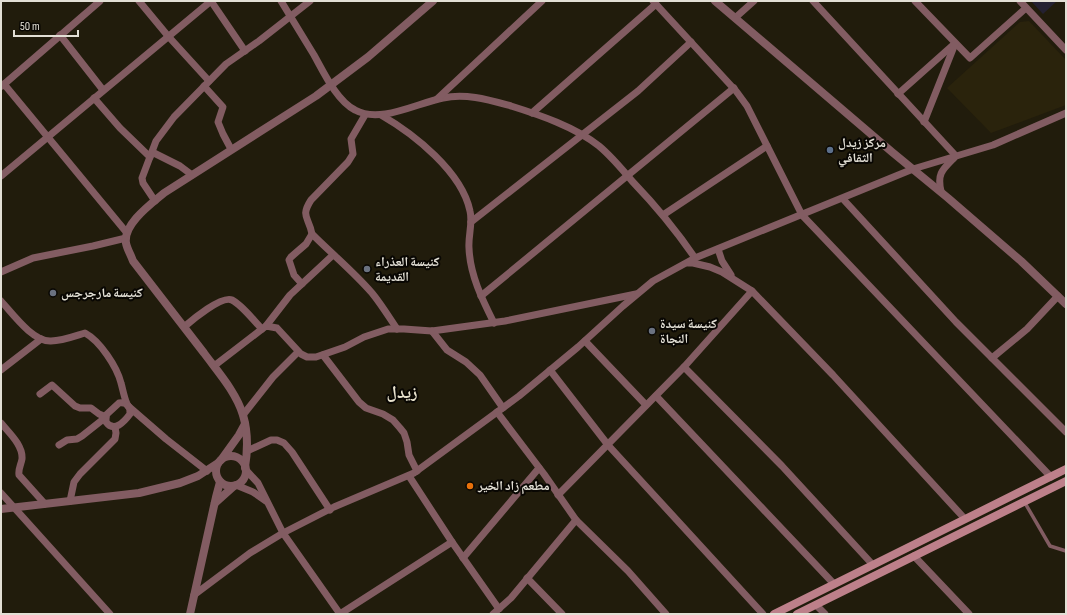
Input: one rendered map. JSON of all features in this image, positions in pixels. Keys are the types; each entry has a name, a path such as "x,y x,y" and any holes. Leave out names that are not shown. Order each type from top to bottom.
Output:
{"main road":[{"path":"774,614 1066,469"},
{"path":"797,614 1066,481"}],"street":[{"path":"100,1 91,4 60,35 3,85 126,235"},
{"path":"139,1 207,83 223,107 218,122 231,149"},
{"path":"1,176 211,1 245,51"},
{"path":"281,1 331,84 344,102 354,110 365,115 381,115 443,98 466,96 493,101 553,121 598,146 612,158 664,216 695,258"},
{"path":"155,201 143,183 142,178 156,141 174,117 226,64 310,1"},
{"path":"215,504 227,491 244,478 247,451 243,416 232,392 214,366 133,261 126,243 126,235 142,212 164,193 316,96 368,57 433,1"},
{"path":"436,100 542,1"},
{"path":"714,1 914,170 941,191 1021,261 1066,304"},
{"path":"735,18 754,1"},
{"path":"813,1 956,156"},
{"path":"915,1 954,44 970,58 1026,8"},
{"path":"1020,1 1066,50"},
{"path":"532,113 655,3 734,88 747,106 802,215 1051,477"},
{"path":"60,35 103,90"},
{"path":"471,222 638,91 691,42"},
{"path":"898,94 954,44"},
{"path":"924,122 954,44"},
{"path":"481,296 734,88"},
{"path":"94,98 120,128 151,154 180,166 192,175"},
{"path":"194,595 250,553 283,533 417,471 500,410 550,370 653,281 695,258 914,170 993,145 1066,113"},
{"path":"365,115 350,139 353,154 348,162 311,200 306,207 305,215 311,226 312,234 354,273 373,294 397,328"},
{"path":"381,115 396,124 422,144 444,165 467,199 471,213 469,248 474,277 494,323"},
{"path":"664,216 767,146"},
{"path":"941,191 938,180 940,173 956,156"},
{"path":"843,199 956,322 1066,432"},
{"path":"302,284 294,275 289,260 306,244 312,234"},
{"path":"1,272 33,258 93,246 126,235"},
{"path":"718,249 722,261 735,280"},
{"path":"214,366 264,327 290,295 333,255"},
{"path":"686,263 710,267 722,272 752,291 833,375 966,519"},
{"path":"558,496 684,367 752,291"},
{"path":"184,327 217,303 228,299 240,306 264,327 277,328 298,352 307,357 316,357 344,348 364,337 388,329 397,328 432,331 494,323 554,312 638,293"},
{"path":"992,358 1027,329 1058,296"},
{"path":"1,302 30,332 41,339 50,342 85,333 91,336 110,360 117,372 122,383 123,393 130,412 129,416 115,427 107,424 106,418"},
{"path":"432,331 448,350 466,362 480,375 500,410 576,520 628,571 666,614"},
{"path":"1,370 41,339"},
{"path":"585,341 646,405"},
{"path":"243,416 273,377 298,352"},
{"path":"323,355 366,408 383,414 393,420 400,428 404,433 409,455 417,471"},
{"path":"684,367 782,466 873,565"},
{"path":"550,370 608,445 763,614"},
{"path":"40,394 52,385 75,406 80,408 91,408 106,418"},
{"path":"656,396 834,584"},
{"path":"59,445 67,440 77,439 82,436 106,418 107,414 121,402 128,405 166,439 207,471"},
{"path":"1,424 19,446 22,459 18,471 19,475 45,504"},
{"path":"190,614 215,504 219,480 216,470 220,461 239,436 245,424"},
{"path":"70,501 74,482 115,439 115,427"},
{"path":"247,451 271,440 277,440 284,443 292,452 330,510"},
{"path":"1,509 139,493 180,483 198,476 228,457 235,457 241,461 254,478 283,533 340,614 452,542"},
{"path":"463,558 539,468"},
{"path":"198,476 219,480 227,486 235,485 253,492 268,502"},
{"path":"409,476 452,542 499,609"},
{"path":"1,493 110,614"},
{"path":"493,614 511,598 576,520"},
{"path":"914,556 969,614"},
{"path":"527,578 562,614"},
{"path":"816,604 825,614"}],"lane":[{"path":"1024,502 1050,546 1066,551"}],"shaded area":[{"path":"1031,1 1057,1 1043,14"},
{"path":"1029,21 1066,60 1066,105 991,133 947,88 1020,22"}],"place":[{"name":"مركز زيدل الثقافي","path":"830,150"},
{"name":"كنيسة العذراء القديمة","path":"367,269"},
{"name":"كنيسة مارجرجس","path":"53,293"},
{"name":"كنيسة سيدة النجاة","path":"652,331"},
{"name":"مطعم زاد الخير","path":"470,486"}],"district":[{"name":"زيدل","path":"402,393"}]}
